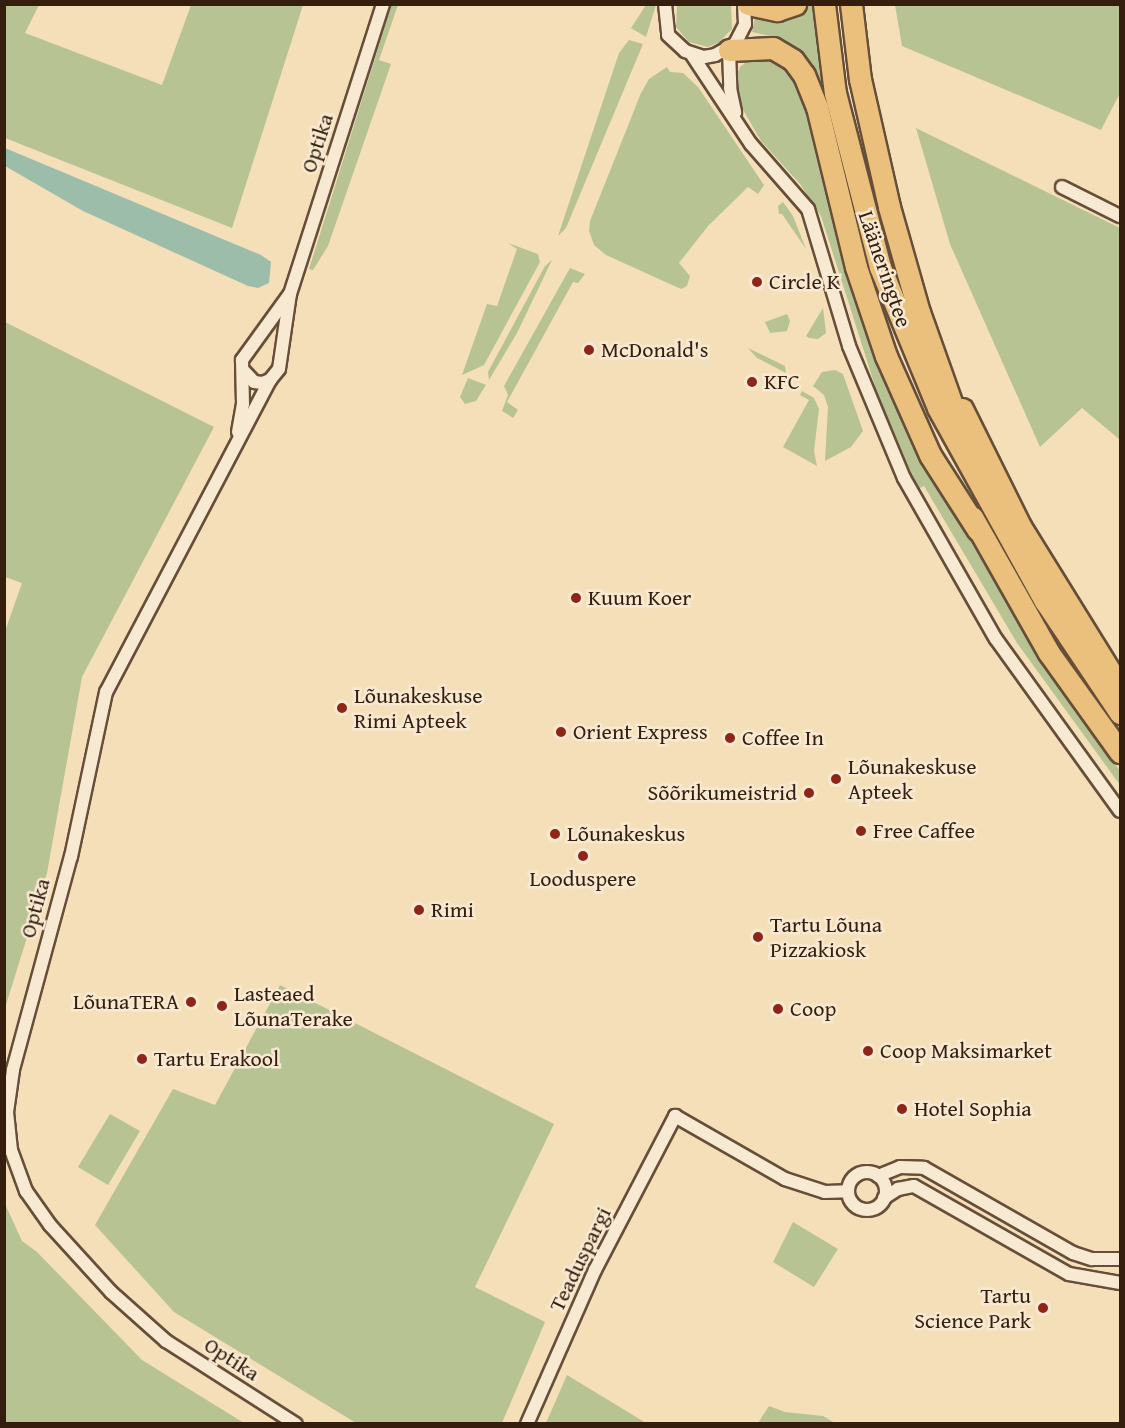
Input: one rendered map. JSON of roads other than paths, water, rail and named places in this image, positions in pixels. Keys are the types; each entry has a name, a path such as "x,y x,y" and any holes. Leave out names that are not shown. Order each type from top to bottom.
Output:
{"highway":[{"path":"746,4 777,10 795,4"},
{"name":"Lääneringtee","path":"824,4 835,93 880,267 938,408 1045,602 1120,713"},
{"name":"Lääneringtee","path":"851,4 869,124 919,312 981,485"},
{"path":"729,50 773,48 793,60 804,75 817,107 856,267 886,356 930,455 978,530 1049,653 1120,752"},
{"path":"880,267 889,310 909,371 978,530"},
{"path":"919,312 988,468 1026,536 1120,687"}],"street":[{"name":"Optika","path":"290,294 383,4"},
{"path":"665,4 668,35 692,55 737,119 751,144 808,209 849,346 889,448 909,486 996,639 1120,811"},
{"path":"737,119 730,88 729,50 745,24 746,4"},
{"path":"692,55 716,56 729,50"},
{"path":"1062,187 1120,216"},
{"path":"290,294 279,369 270,380 254,382 243,370 242,360 256,345 290,294"},
{"path":"256,345 274,351 279,369"},
{"name":"Optika","path":"234,448 243,404 243,370"},
{"name":"Optika","path":"270,380 105,697 71,856 13,1070 8,1131 18,1171 38,1208 126,1308 166,1341 296,1424"},
{"name":"Teaduspargi","path":"527,1424 595,1270 675,1116 785,1179 825,1192 848,1191"},
{"path":"1120,1259 1092,1259 1073,1252 924,1168 900,1167 878,1176 859,1174 848,1191 851,1202 864,1210 874,1209 884,1198 898,1189 914,1186 1069,1274 1120,1283"},
{"path":"878,1176 884,1184 884,1198"}],"place":[{"name":"Circle K","path":"757,282"},
{"name":"McDonald's","path":"589,350"},
{"name":"KFC","path":"752,382"},
{"name":"Kuum Koer","path":"576,598"},
{"name":"Lõunakeskuse Rimi Apteek","path":"342,708"},
{"name":"Orient Express","path":"561,732"},
{"name":"Coffee In","path":"730,738"},
{"name":"Lõunakeskuse Apteek","path":"836,779"},
{"name":"Sõõrikumeistrid","path":"809,793"},
{"name":"Free Caffee","path":"861,831"},
{"name":"Lõunakeskus","path":"555,834"},
{"name":"Looduspere","path":"583,856"},
{"name":"Rimi","path":"419,910"},
{"name":"Tartu Lõuna Pizzakiosk","path":"758,937"},
{"name":"LõunaTERA","path":"191,1002"},
{"name":"Lasteaed LõunaTerake","path":"222,1006"},
{"name":"Coop","path":"778,1009"},
{"name":"Coop Maksimarket","path":"868,1051"},
{"name":"Tartu Erakool","path":"142,1059"},
{"name":"Hotel Sophia","path":"902,1109"},
{"name":"Tartu Science Park","path":"1043,1308"}]}
